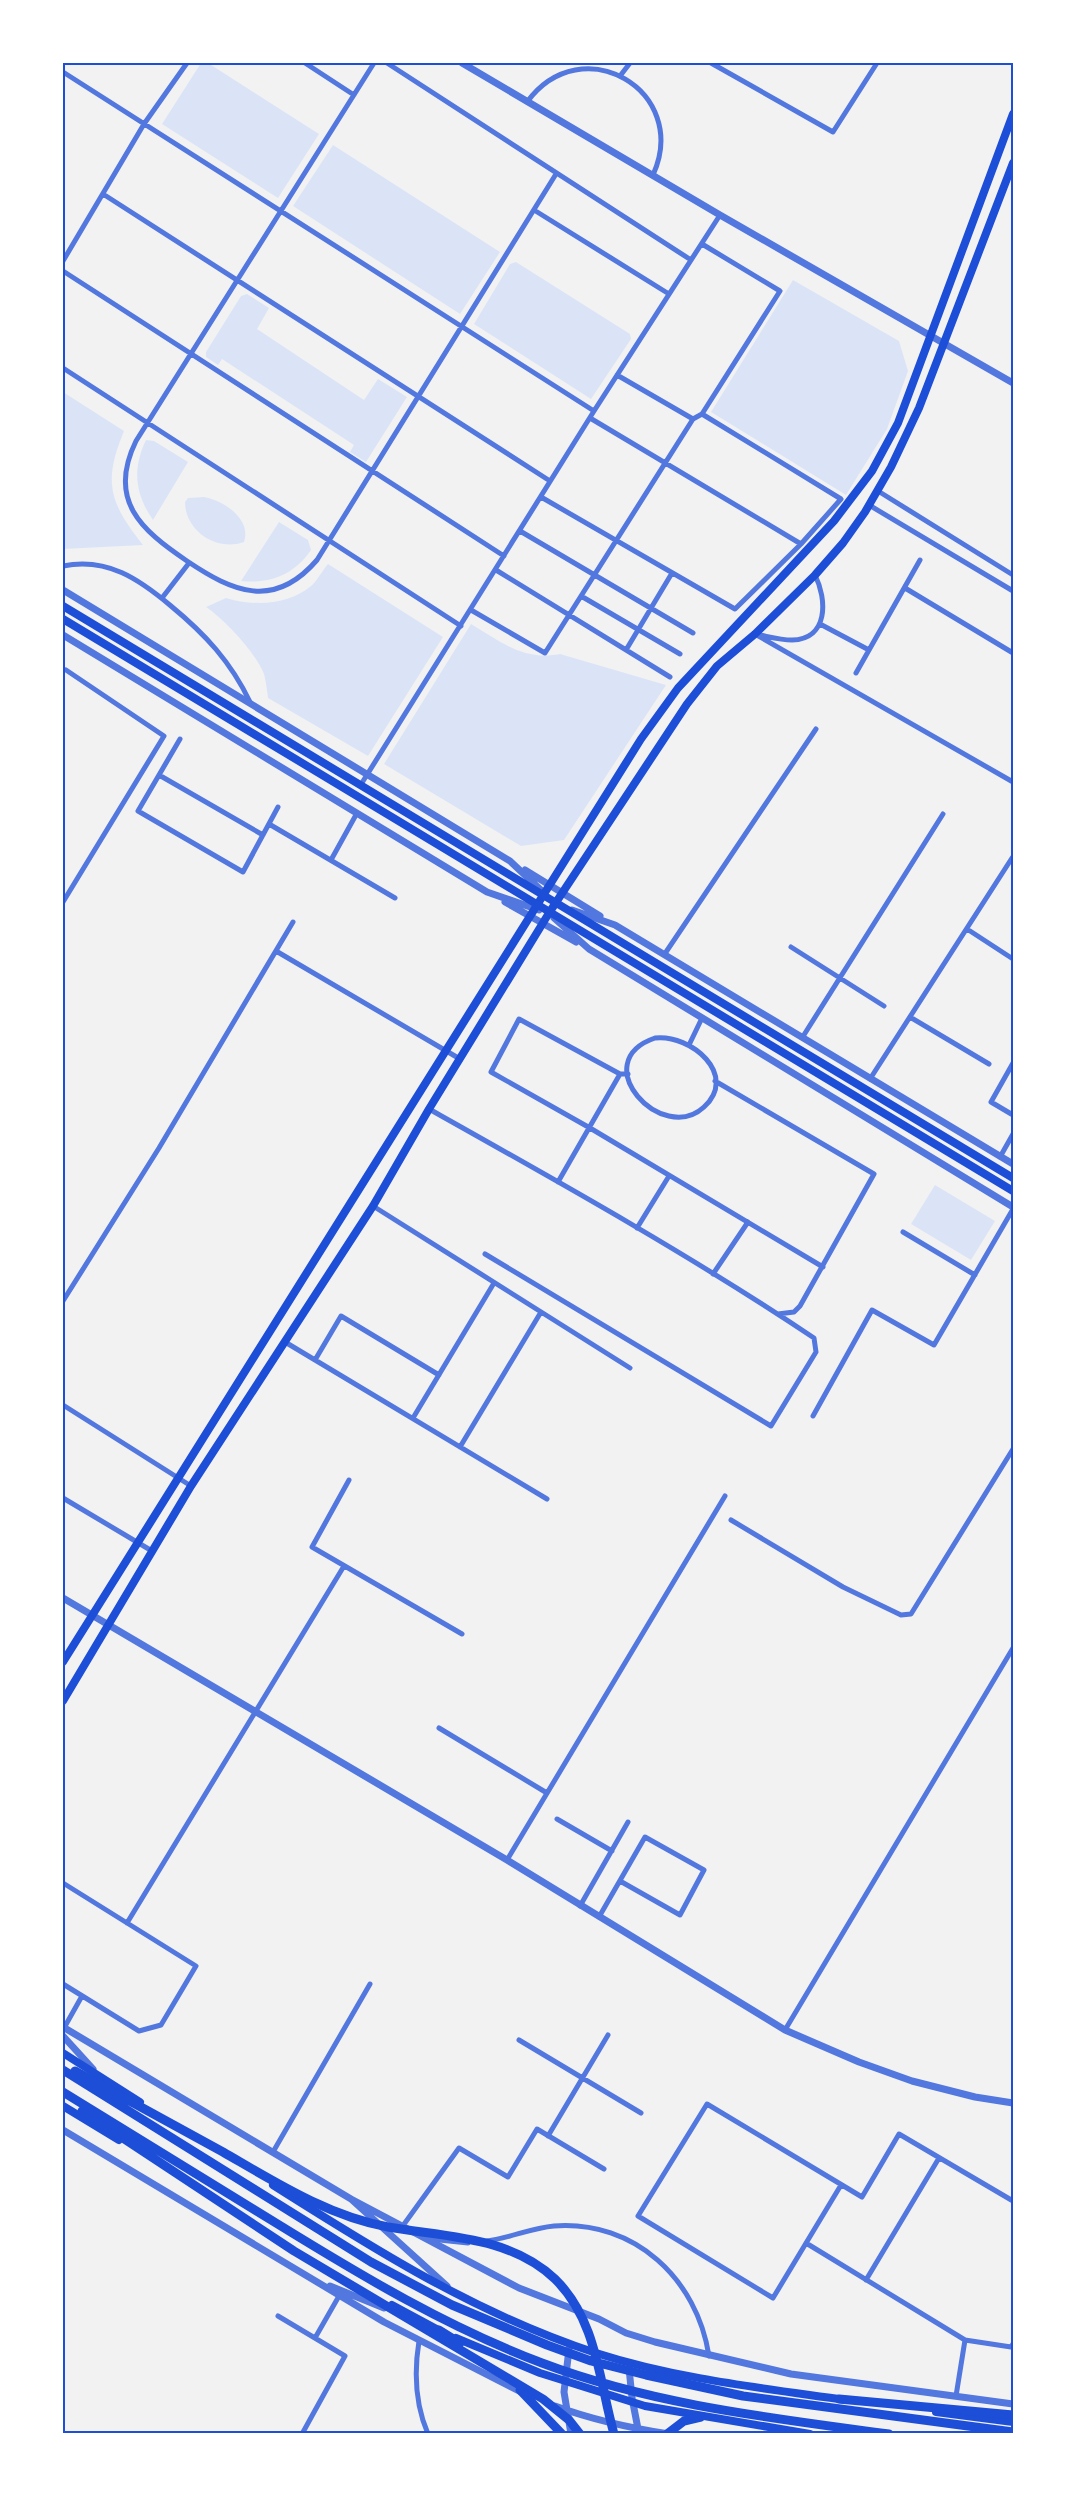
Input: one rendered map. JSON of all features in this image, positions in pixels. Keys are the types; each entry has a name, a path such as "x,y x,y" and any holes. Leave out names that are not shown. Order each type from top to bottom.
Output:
{"highway":[{"path":"63,2064 286,2188 339,2213 387,2226 468,2238 502,2248 531,2261 555,2280 575,2306 588,2332 599,2366 614,2434"},
{"path":"63,2070 371,2262 452,2305 528,2338 591,2361 743,2396 1013,2432"},
{"path":"63,2092 363,2276 443,2321 494,2344 544,2364 647,2395 743,2414 889,2434"},
{"path":"63,2098 294,2251 543,2399 569,2420 580,2434"},
{"path":"439,2330 482,2358 523,2393 562,2434"},
{"path":"839,2399 1011,2417"},
{"path":"669,2434 684,2421 701,2417"}],"main road":[{"path":"63,1662 641,739 678,688 834,521 872,471 898,423 1013,114"},
{"path":"63,1701 191,1486 373,1206 429,1109 555,903 687,704 717,666 755,634 815,575 843,543 878,491 919,408 1013,163"},
{"path":"63,606 1013,1178"},
{"path":"64,623 534,910 549,913 1013,1191"},
{"path":"63,2053 378,2252 458,2296 550,2337 629,2361 744,2387 839,2399"},
{"path":"63,2106 357,2285 439,2330 489,2353 564,2382 632,2403 701,2417 810,2434"}],"street":[{"path":"63,261 144,124 187,63"},
{"path":"305,63 354,95"},
{"path":"374,63 191,353 129,458 126,477 128,497 136,517 149,534 224,585 244,590 265,590 285,585 303,575 317,560 556,174"},
{"path":"387,63 691,260"},
{"path":"462,63 720,215 1013,383"},
{"path":"620,76 630,63"},
{"path":"711,63 833,132 877,63"},
{"path":"527,102 548,81 567,72 596,69 620,76 641,91 657,117 661,147 653,176"},
{"path":"63,72 594,411"},
{"path":"103,194 550,481"},
{"path":"534,210 669,294"},
{"path":"360,786 594,411 720,215"},
{"path":"471,610 545,653 665,462 693,420 702,414 780,291 702,244"},
{"path":"63,271 504,556"},
{"path":"63,368 461,626"},
{"path":"617,375 693,420"},
{"path":"541,497 735,609 801,544 841,499 702,414"},
{"path":"590,418 801,544"},
{"path":"878,491 1013,576"},
{"path":"869,505 1013,591"},
{"path":"520,531 693,633"},
{"path":"855,674 920,560"},
{"path":"162,598 189,562"},
{"path":"63,566 94,564 115,569 135,578 162,598 215,646 235,674 250,704"},
{"path":"496,570 670,677"},
{"path":"626,650 672,573"},
{"path":"755,634 797,639 809,635 820,624 822,597 815,575"},
{"path":"904,588 1013,653"},
{"path":"63,590 1013,1164"},
{"path":"581,596 680,654"},
{"path":"820,624 869,650"},
{"path":"755,634 1013,782"},
{"path":"63,635 487,892 534,910 543,923 1013,1208 934,1345 872,1310 813,1416"},
{"path":"63,902 164,736 66,670"},
{"path":"664,955 816,729"},
{"path":"180,739 138,811 243,872 278,807"},
{"path":"159,775 262,836"},
{"path":"331,860 357,813"},
{"path":"802,1038 943,814"},
{"path":"269,824 395,898"},
{"path":"870,1079 1012,858"},
{"path":"510,861 544,895"},
{"path":"63,888 69,892"},
{"path":"555,903 615,925"},
{"path":"549,913 589,949"},
{"path":"63,1301 159,1148 293,922"},
{"path":"967,929 1013,959"},
{"path":"791,947 885,1006"},
{"path":"276,951 460,1059"},
{"path":"910,1017 989,1064"},
{"path":"689,1045 702,1018"},
{"path":"628,1074 620,1074 519,1019 490,1072 590,1128 823,1267"},
{"path":"662,1038 689,1045 708,1060 715,1081 711,1097 703,1108 691,1115 677,1117 641,1102 632,1090 628,1074 633,1055 649,1041 662,1038"},
{"path":"1013,1063 991,1102 1013,1115"},
{"path":"558,1182 620,1074"},
{"path":"715,1081 874,1174 800,1306 794,1312 778,1314"},
{"path":"429,1109 637,1228 778,1314 814,1338 816,1352 771,1426 485,1254"},
{"path":"1000,1157 1013,1134"},
{"path":"637,1228 669,1176"},
{"path":"373,1206 630,1368"},
{"path":"713,1274 748,1222"},
{"path":"903,1232 975,1275"},
{"path":"413,1419 494,1283"},
{"path":"460,1447 541,1312"},
{"path":"315,1360 341,1316 439,1375"},
{"path":"285,1342 547,1499"},
{"path":"63,1405 191,1486"},
{"path":"732,1520 843,1587 900,1615 911,1614 1013,1449"},
{"path":"349,1480 312,1547 462,1634"},
{"path":"507,1860 725,1496"},
{"path":"63,1498 152,1551"},
{"path":"127,1923 344,1566"},
{"path":"63,1598 256,1714 507,1860 785,2030 858,2062 912,2081 975,2097 1013,2103"},
{"path":"785,2030 1013,1648"},
{"path":"439,1728 547,1793"},
{"path":"557,1819 612,1851"},
{"path":"580,1905 628,1822"},
{"path":"599,1917 645,1837 704,1870 680,1915 620,1881"},
{"path":"63,1883 196,1966 161,2025 139,2031 63,1984"},
{"path":"273,2152 370,1984"},
{"path":"82,1996 63,2027 351,2199 527,2292 599,2319 626,2333 709,2356 791,2374 1013,2404"},
{"path":"548,2136 608,2035"},
{"path":"63,2036 98,2076"},
{"path":"519,2040 641,2113"},
{"path":"841,2185 773,2298 638,2216 707,2104 841,2185 862,2198 899,2134 1013,2201"},
{"path":"63,2111 82,2118"},
{"path":"402,2227 459,2148 508,2177 537,2129 604,2169"},
{"path":"63,2130 339,2296 419,2341 523,2393 566,2410 638,2431 669,2434"},
{"path":"866,2280 939,2158"},
{"path":"351,2199 458,2296"},
{"path":"421,2237 449,2242 480,2242 556,2226 585,2228 615,2235 641,2248 675,2276 698,2314 709,2356"},
{"path":"806,2243 965,2340 1011,2347 1013,2344"},
{"path":"308,2277 439,2330"},
{"path":"315,2338 339,2296"},
{"path":"278,2316 345,2356 302,2434"},
{"path":"956,2396 965,2340"},
{"path":"419,2341 416,2386 421,2416 428,2434"},
{"path":"571,2344 564,2382 566,2410 572,2434"},
{"path":"629,2361 632,2403 638,2431"}],"shaded area":[{"path":"201,63 208,63 319,134 278,198 162,124"},
{"path":"333,145 500,252 460,314 293,206"},
{"path":"516,262 630,334 631,339 591,399 474,324 510,264"},
{"path":"793,280 899,341 908,371 887,429 846,495 711,412"},
{"path":"247,294 269,308 257,329 364,400 378,379 407,397 366,462 350,452 354,445 222,359 218,365 206,357 206,352 241,296"},
{"path":"63,392 124,431 113,464 113,491 123,516 143,545 63,549"},
{"path":"146,440 154,441 188,462 153,520 142,501 137,471"},
{"path":"204,497 227,506 240,518 244,526 244,542 223,544 204,537 197,530 190,522 185,502 188,498"},
{"path":"279,522 308,540 311,550 297,566 281,576 262,581 241,581"},
{"path":"328,564 443,637 368,756 268,698 264,674 254,656 231,628 206,607 226,598 258,603 281,601 302,593 311,586"},
{"path":"471,624 503,643 524,652 535,655 560,654 666,685 564,840 521,846 384,764"},
{"path":"935,1185 995,1221 971,1260 911,1224"}]}
